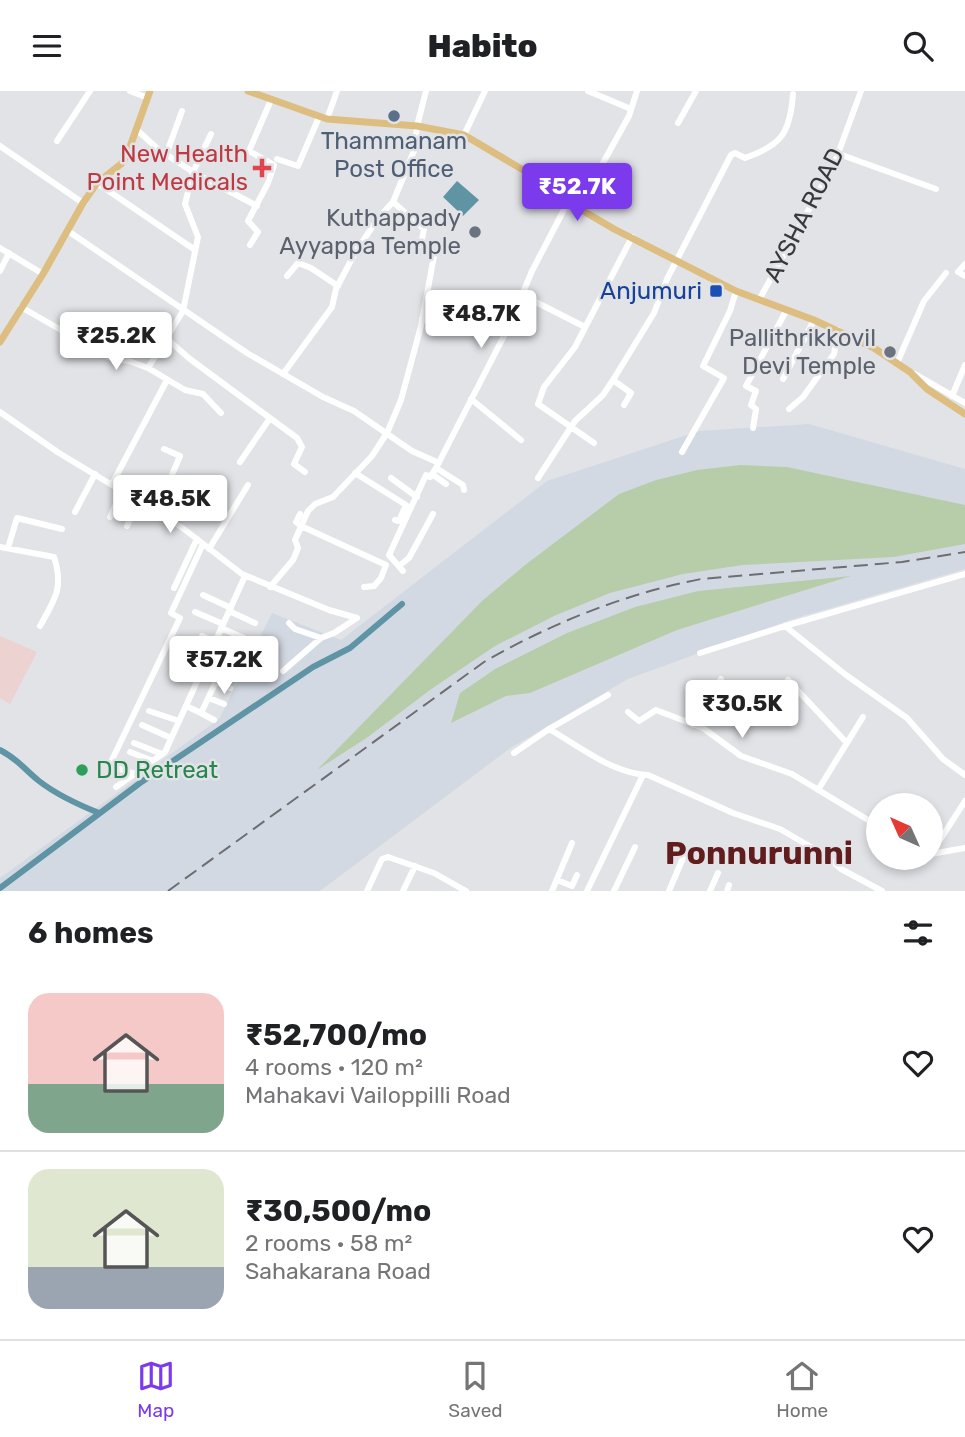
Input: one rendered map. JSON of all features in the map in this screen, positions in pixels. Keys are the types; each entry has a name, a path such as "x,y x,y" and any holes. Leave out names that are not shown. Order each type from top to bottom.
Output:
{"main road":[{"path":"248,91 323,118 417,126 464,135 542,181 568,202 632,237 736,291 814,320 874,348 965,414"},
{"path":"0,342 83,203 97,183 121,164 127,155 149,95"}],"street":[{"path":"57,141 90,91"},
{"path":"130,91 149,95"},
{"path":"277,159 298,166 337,91"},
{"path":"283,374 332,307 338,286 356,251 379,217 393,202 414,151 426,91"},
{"path":"464,135 485,91"},
{"path":"589,91 631,109"},
{"path":"578,208 631,109 637,91"},
{"path":"678,123 696,91"},
{"name":"AYSHA ROAD","path":"760,300 839,154 860,91"},
{"path":"538,478 570,428 603,395 654,313 677,259 731,155 735,153 745,158 777,143 786,132 791,117 793,95"},
{"path":"250,245 258,232 248,221 274,165 248,151 271,100"},
{"path":"166,155 183,111"},
{"path":"137,131 192,172 257,206"},
{"path":"148,368 183,311 198,237 185,204 192,172 211,134"},
{"path":"0,146 83,203"},
{"path":"839,154 936,189"},
{"path":"97,183 195,250"},
{"path":"299,524 315,504 333,497 372,456 387,433 401,400 422,318 434,256 421,245 424,229 393,202"},
{"path":"395,520 399,521 426,475 430,477 436,468 508,328 568,202"},
{"path":"68,231 183,311 283,374 354,411 463,485 464,489"},
{"path":"594,443 538,404 544,387 575,347 632,237"},
{"path":"0,247 43,274"},
{"path":"0,271 9,253"},
{"path":"287,276 298,263 311,268 338,286"},
{"path":"965,264 958,272 965,276"},
{"path":"897,363 924,302 946,273"},
{"path":"682,452 724,378 703,366 730,311 736,291"},
{"path":"522,295 585,327"},
{"path":"21,307 108,357 148,368 185,390 203,394 221,413"},
{"path":"752,428 756,409 751,405 757,391 746,386 786,311"},
{"path":"122,317 167,339 297,438 302,447 293,461 305,472"},
{"path":"422,318 448,328"},
{"path":"783,379 814,320"},
{"path":"789,409 803,397 834,354 838,330"},
{"path":"953,396 965,365"},
{"path":"910,372 965,403"},
{"path":"112,484 167,380"},
{"path":"613,380 631,393 624,405"},
{"path":"471,399 521,440"},
{"path":"0,412 59,453 157,510 245,576 357,618 321,638 283,671"},
{"path":"240,462 270,418"},
{"path":"157,510 180,456 164,449"},
{"path":"436,468 449,486 455,480"},
{"path":"355,473 409,507"},
{"path":"75,512 95,474"},
{"path":"391,478 416,496"},
{"path":"110,764 180,618 171,613 206,547 248,485"},
{"path":"110,517 123,490"},
{"path":"127,526 139,500"},
{"path":"398,566 389,555 409,507"},
{"path":"288,524 293,520 386,565 398,566 409,558 433,514"},
{"path":"270,587 293,560 298,548 295,540 300,515"},
{"path":"8,548 17,517 62,529"},
{"path":"174,588 197,539"},
{"path":"0,547 54,557 60,575 58,587 55,599 40,626"},
{"path":"364,587 374,586 381,578 386,565"},
{"path":"699,653 965,574"},
{"path":"116,787 162,754 245,576"},
{"path":"203,595 255,623"},
{"path":"195,612 244,638"},
{"path":"289,623 295,629 321,638"},
{"path":"785,626 846,675 907,718 943,759 965,775"},
{"path":"202,636 246,659"},
{"path":"178,647 208,658 223,667 201,713"},
{"path":"693,725 721,679"},
{"path":"788,680 846,742"},
{"path":"216,682 230,688"},
{"path":"513,753 608,695"},
{"path":"209,698 224,704"},
{"path":"186,706 214,720"},
{"path":"628,712 639,722 656,710 703,728 741,756 792,774 866,819"},
{"path":"149,711 179,720"},
{"path":"818,790 863,717"},
{"path":"142,725 171,738"},
{"path":"549,729 616,767 665,781 744,817 780,829 828,857 841,869 882,891"},
{"path":"134,743 162,754"},
{"path":"130,752 153,761"},
{"path":"120,769 135,774"},
{"path":"587,891 642,775"},
{"path":"943,835 965,801"},
{"path":"552,891 572,843"},
{"path":"614,891 635,847"},
{"path":"943,852 965,848"},
{"path":"669,891 686,851"},
{"path":"367,891 385,857 434,873 466,891"},
{"path":"403,891 415,866"},
{"path":"710,891 718,873"},
{"path":"557,880 572,886 577,875"}],"shaded area":[{"path":"809,424 965,469 965,569 796,618 628,679 509,749 320,891 0,891 0,878 219,719 272,613 341,640 547,481 699,431"},
{"path":"0,636 37,652 10,704 0,698"}],"green space":[{"path":"740,465 787,467 965,505 965,544 894,557 743,565 683,574 610,593 554,616 495,646 317,770 482,601 619,494 656,480 697,470"},
{"path":"851,576 677,630 530,693 506,696 451,723 460,693 495,669 567,633 635,607 698,591"}],"water":[{"path":"457,181 479,200 463,216 443,197"}],"waterway":[{"path":"0,888 140,783 313,667 350,648 402,604"},
{"path":"0,750 53,791 99,813"}],"railway":[{"path":"168,891 484,662 589,611 644,593 701,579 902,562 965,552"}],"place":[{"name":"Thammanam Post Office","path":"394,116"},
{"name":"New Health Point Medicals","path":"262,168"},
{"name":"Kuthappady Ayyappa Temple","path":"475,232"},
{"name":"Anjumuri","path":"716,291"},
{"name":"Pallithrikkovil Devi Temple","path":"890,352"},
{"name":"DD Retreat","path":"82,770"}],"district":[{"name":"Ponnurunni","path":"759,853"}]}
